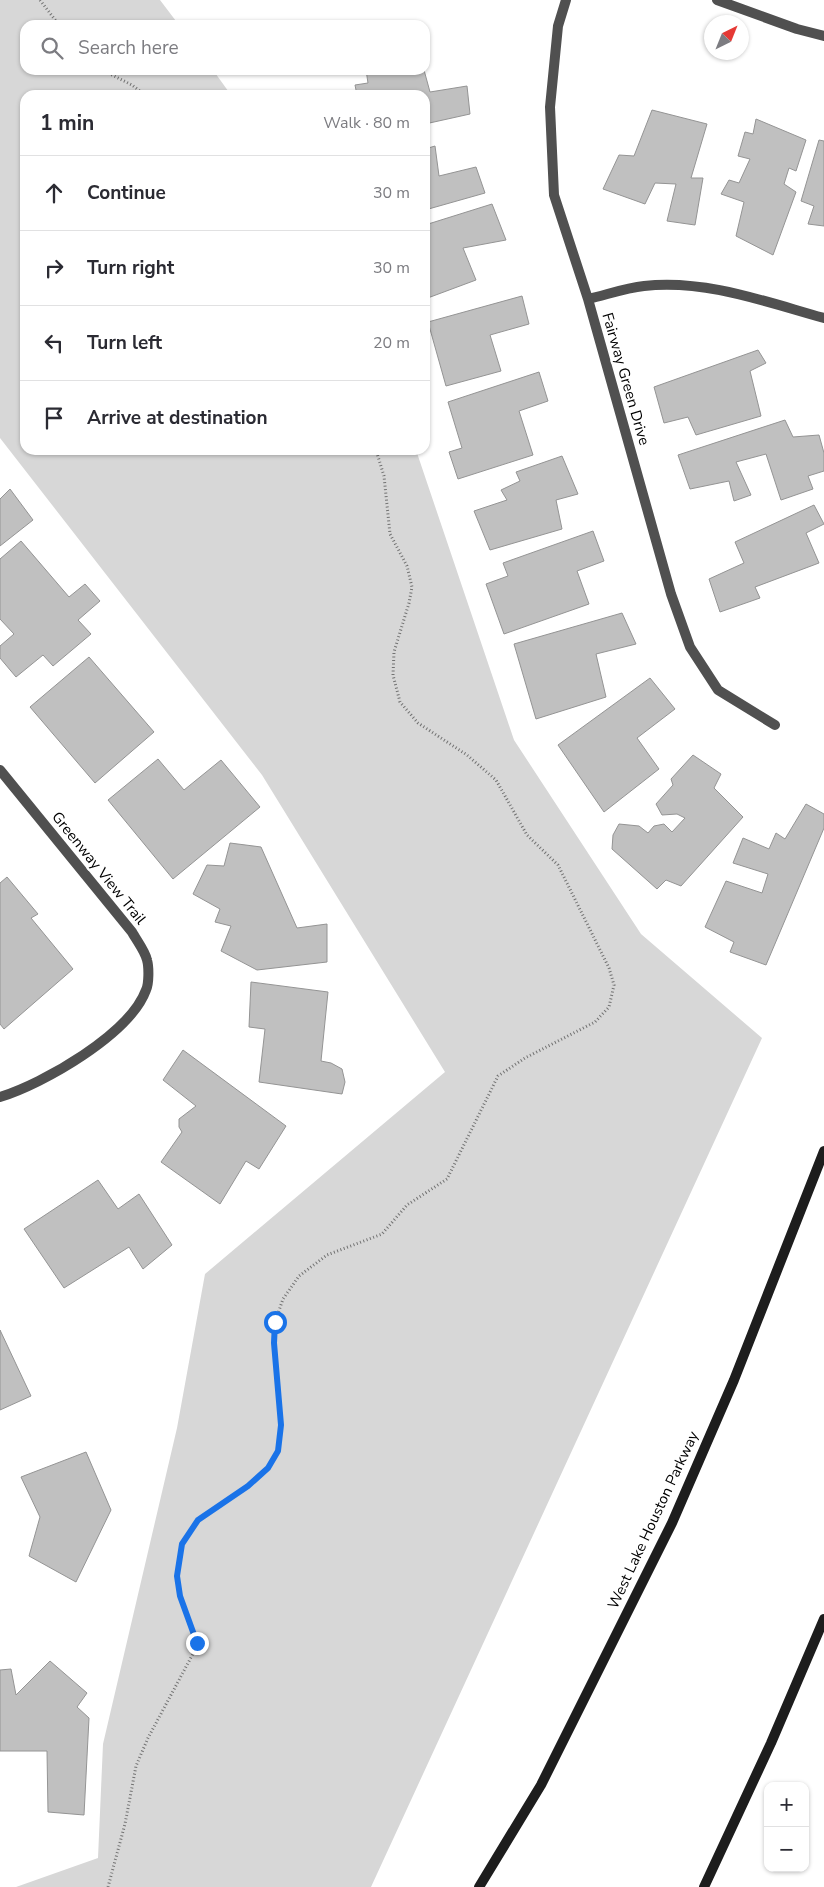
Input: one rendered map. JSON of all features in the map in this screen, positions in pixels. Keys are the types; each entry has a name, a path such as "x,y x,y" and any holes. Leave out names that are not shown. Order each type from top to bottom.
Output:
{"main road":[{"name":"West Lake Houston Parkway","path":"479,1887 541,1785 672,1523 734,1380 824,1151"},
{"path":"704,1887 771,1743 824,1619"}],"street":[{"name":"Fairway Green Drive","path":"566,0 558,26 550,107 554,195 588,299 671,594 690,647 718,690 775,725"},
{"path":"717,0 797,29 824,36"},
{"path":"588,299 644,286 684,285 726,291 824,318"},
{"name":"Greenway View Trail","path":"0,770 132,932 147,960 147,989 135,1012 111,1034 45,1079 0,1097"}],"path":[{"path":"40,0 55,20"},
{"path":"112,75 138,90"},
{"path":"108,1887 125,1824 136,1766 148,1738 197,1643 180,1596 177,1576 182,1544 198,1520 248,1486 268,1468 278,1451 281,1425 274,1343 275,1322 283,1299 299,1276 327,1255 382,1234 407,1204 447,1178 498,1076 525,1058 595,1022 609,1007 614,985 609,968 558,865 527,835 496,780 467,755 418,723 400,702 392,675 394,652 412,587 407,566 390,534 384,476 378,455"}],"shaded area":[{"path":"0,0 160,0 175,20 20,20 20,75 217,75 227,90 20,90 20,455 418,455 514,740 641,934 762,1038 371,1887 16,1887 98,1858 103,1744 177,1428 205,1274 445,1072 262,775 0,438"}],"building":[{"path":"367,75 425,75 429,90 356,90 355,85 368,83"},
{"path":"467,86 470,114 430,123 430,92"},
{"path":"652,110 707,124 691,178 703,178 695,225 667,221 676,184 655,183 645,204 603,189 619,155 634,156"},
{"path":"756,119 806,140 796,171 789,168 784,184 796,192 773,255 736,236 744,202 721,194 729,180 739,183 750,159 738,156 745,132 753,134"},
{"path":"819,140 824,141 824,226 808,224 814,206 801,201"},
{"path":"435,146 439,176 476,167 485,193 430,209 430,148"},
{"path":"492,204 506,240 463,248 476,280 430,297 430,223"},
{"path":"522,296 529,324 490,335 501,371 446,386 430,329 430,321"},
{"path":"758,350 766,363 750,371 761,416 696,435 688,417 664,423 654,387"},
{"path":"539,372 548,401 519,411 533,455 458,479 449,452 462,448 448,402"},
{"path":"785,420 793,437 819,435 824,453 824,471 808,476 813,489 781,500 766,454 736,462 751,495 734,501 729,481 690,489 678,455"},
{"path":"562,456 578,494 556,500 562,529 490,550 474,511 507,500 501,490 520,481 516,472"},
{"path":"10,489 33,520 0,546 0,499"},
{"path":"814,505 824,524 806,533 819,563 755,587 760,598 720,612 709,579 744,563 735,542"},
{"path":"593,531 604,561 577,571 589,604 504,634 486,584 508,576 503,563"},
{"path":"21,541 69,597 85,584 100,601 78,620 91,634 53,666 43,655 16,677 0,658 0,646 14,634 0,619 0,559"},
{"path":"622,613 636,644 596,654 606,697 536,719 514,644"},
{"path":"89,657 154,732 95,783 30,707"},
{"path":"650,678 675,709 637,738 659,769 604,812 558,745"},
{"path":"693,755 721,774 714,788 743,817 681,886 666,880 657,889 612,849 613,835 619,824 639,826 648,833 654,826 664,824 672,832 685,818 677,814 662,815 656,804 673,785 671,779"},
{"path":"158,759 184,790 221,760 260,807 173,879 108,800"},
{"path":"806,804 824,814 824,828 766,965 730,952 734,942 705,927 726,881 762,893 768,874 733,863 743,838 769,849 776,833 785,839"},
{"path":"230,843 261,847 297,928 327,924 327,962 257,970 221,951 231,926 215,922 220,909 193,894 207,865 224,866"},
{"path":"7,877 38,914 31,918 73,969 4,1029 0,1024 0,883"},
{"path":"251,982 328,992 321,1061 331,1063 342,1069 345,1082 342,1094 259,1082 265,1029 249,1027"},
{"path":"183,1050 286,1126 259,1169 246,1161 220,1204 161,1162 182,1132 179,1127 179,1119 196,1106 163,1080"},
{"path":"98,1180 118,1209 139,1194 172,1245 143,1269 129,1247 64,1288 24,1229"},
{"path":"0,1330 31,1396 0,1410"},
{"path":"86,1452 111,1510 76,1582 29,1556 40,1517 21,1477"},
{"path":"50,1661 87,1693 77,1707 89,1718 84,1815 48,1812 47,1751 0,1751 0,1670 11,1669 16,1695"}],"route":[{"path":"197,1643 180,1596 177,1576 182,1544 198,1520 248,1486 268,1468 278,1451 281,1425 274,1343 275,1322"}]}
